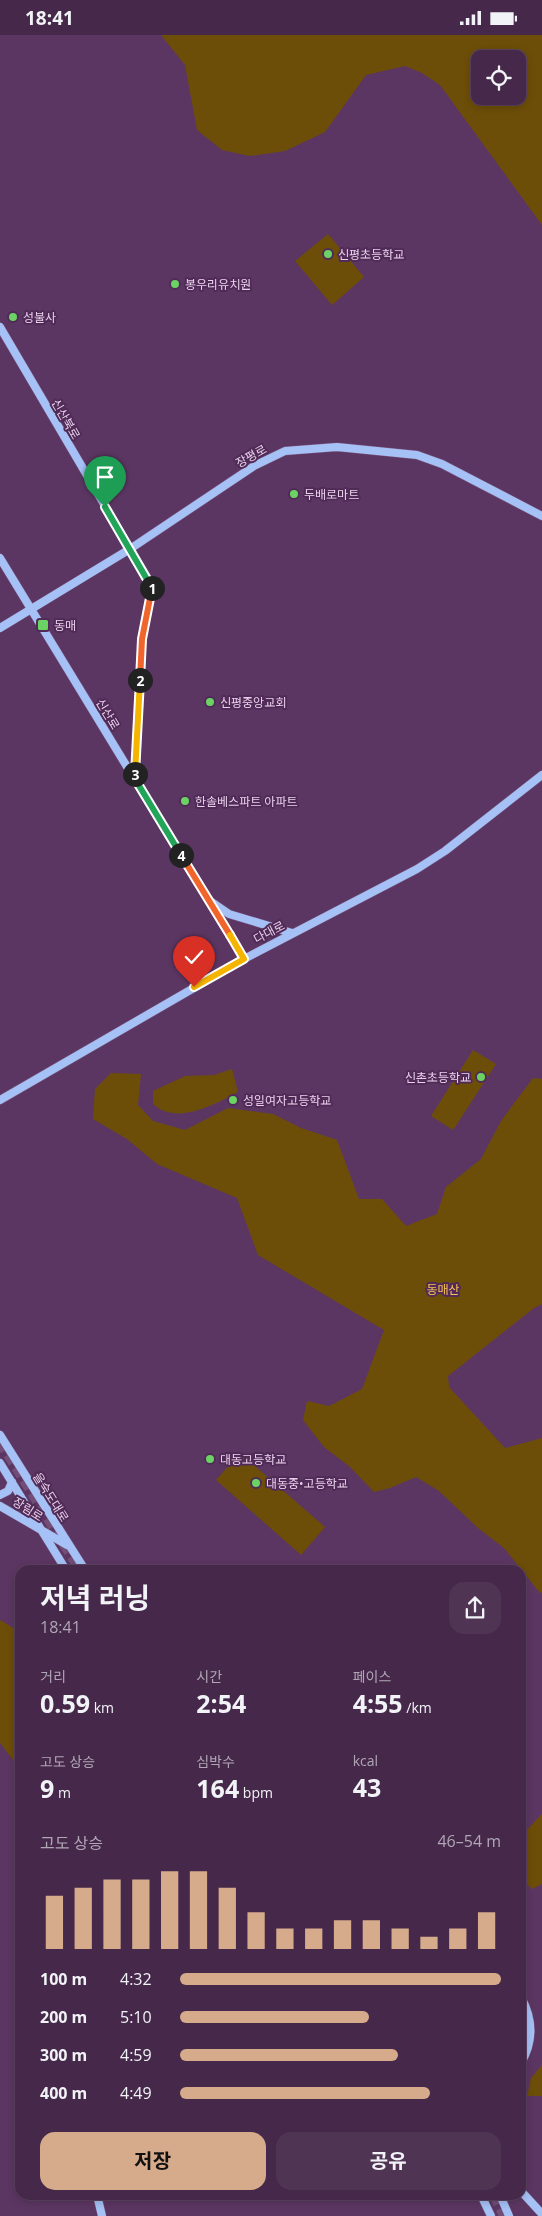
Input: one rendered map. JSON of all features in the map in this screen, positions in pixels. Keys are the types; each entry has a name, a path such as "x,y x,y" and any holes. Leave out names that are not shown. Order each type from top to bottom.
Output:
{"main road":[{"name":"신산북로","path":"0,327 152,587 142,639 135,779"},
{"name":"장평로","path":"0,629 130,549 254,466 285,451 337,447 417,455 442,464 542,517"},
{"name":"신산로","path":"0,558 244,959"},
{"name":"다대로","path":"0,1100 244,959 417,869 542,775"},
{"path":"208,900 229,914 292,933"},
{"name":"을숙도대로","path":"0,1435 82,1565"},
{"name":"을숙도대로","path":"0,1463 63,1565"},
{"path":"0,1495 8,1491 12,1482"},
{"name":"장림로","path":"0,1506 70,1547"},
{"path":"526,2009 532,2030 530,2044 526,2052"},
{"path":"526,2196 542,2214"},
{"path":"98,2200 102,2216"},
{"path":"483,2200 491,2216"},
{"path":"502,2200 509,2216"}],"green space":[{"path":"161,35 542,35 542,225 440,85 422,73 405,66 366,75 325,132 285,151 250,156 222,150 197,130 185,65"},
{"path":"328,234 364,277 332,305 295,261"},
{"path":"473,1050 496,1064 453,1130 431,1116"},
{"path":"232,1069 238,1092 207,1107 196,1111 173,1113 153,1104 153,1091 185,1076 214,1075"},
{"name":"동매산","path":"111,1073 141,1074 138,1105 153,1121 185,1130 228,1108 273,1114 301,1128 337,1140 359,1199 382,1199 406,1226 437,1214 446,1187 481,1159 501,1121 533,1078 542,1079 542,1304 534,1308 448,1376 449,1387 505,1448 542,1438 542,1592 540,1593 526,1576 526,1565 518,1565 504,1548 478,1528 439,1491 416,1477 390,1488 374,1492 350,1467 324,1447 303,1420 307,1401 329,1406 362,1389 384,1330 258,1255 237,1198 157,1164 127,1139 93,1119 95,1089"},
{"path":"240,1453 325,1527 301,1555 216,1480"},
{"path":"0,1620 15,1629 15,1762 0,1743"},
{"path":"542,1814 542,1884 532,1889 526,1883 526,1831"},
{"path":"542,2065 542,2096 527,2096 531,2078"}],"tunnel":[{"path":"0,1442 77,1565"},
{"path":"496,2200 504,2216"}],"place":[{"name":"신평초등학교","path":"328,254"},
{"name":"봉우리유치원","path":"175,284"},
{"name":"성불사","path":"13,317"},
{"name":"두배로마트","path":"294,494"},
{"name":"동매","path":"43,625"},
{"name":"신평중앙교회","path":"210,702"},
{"name":"한솔베스파트 아파트","path":"185,801"},
{"name":"신촌초등학교","path":"481,1077"},
{"name":"성일여자고등학교","path":"233,1100"},
{"name":"대동고등학교","path":"210,1459"},
{"name":"대동중•고등학교","path":"256,1483"}],"route":[{"path":"105,507 152,587 142,639 135,779 244,959 194,987"}]}
